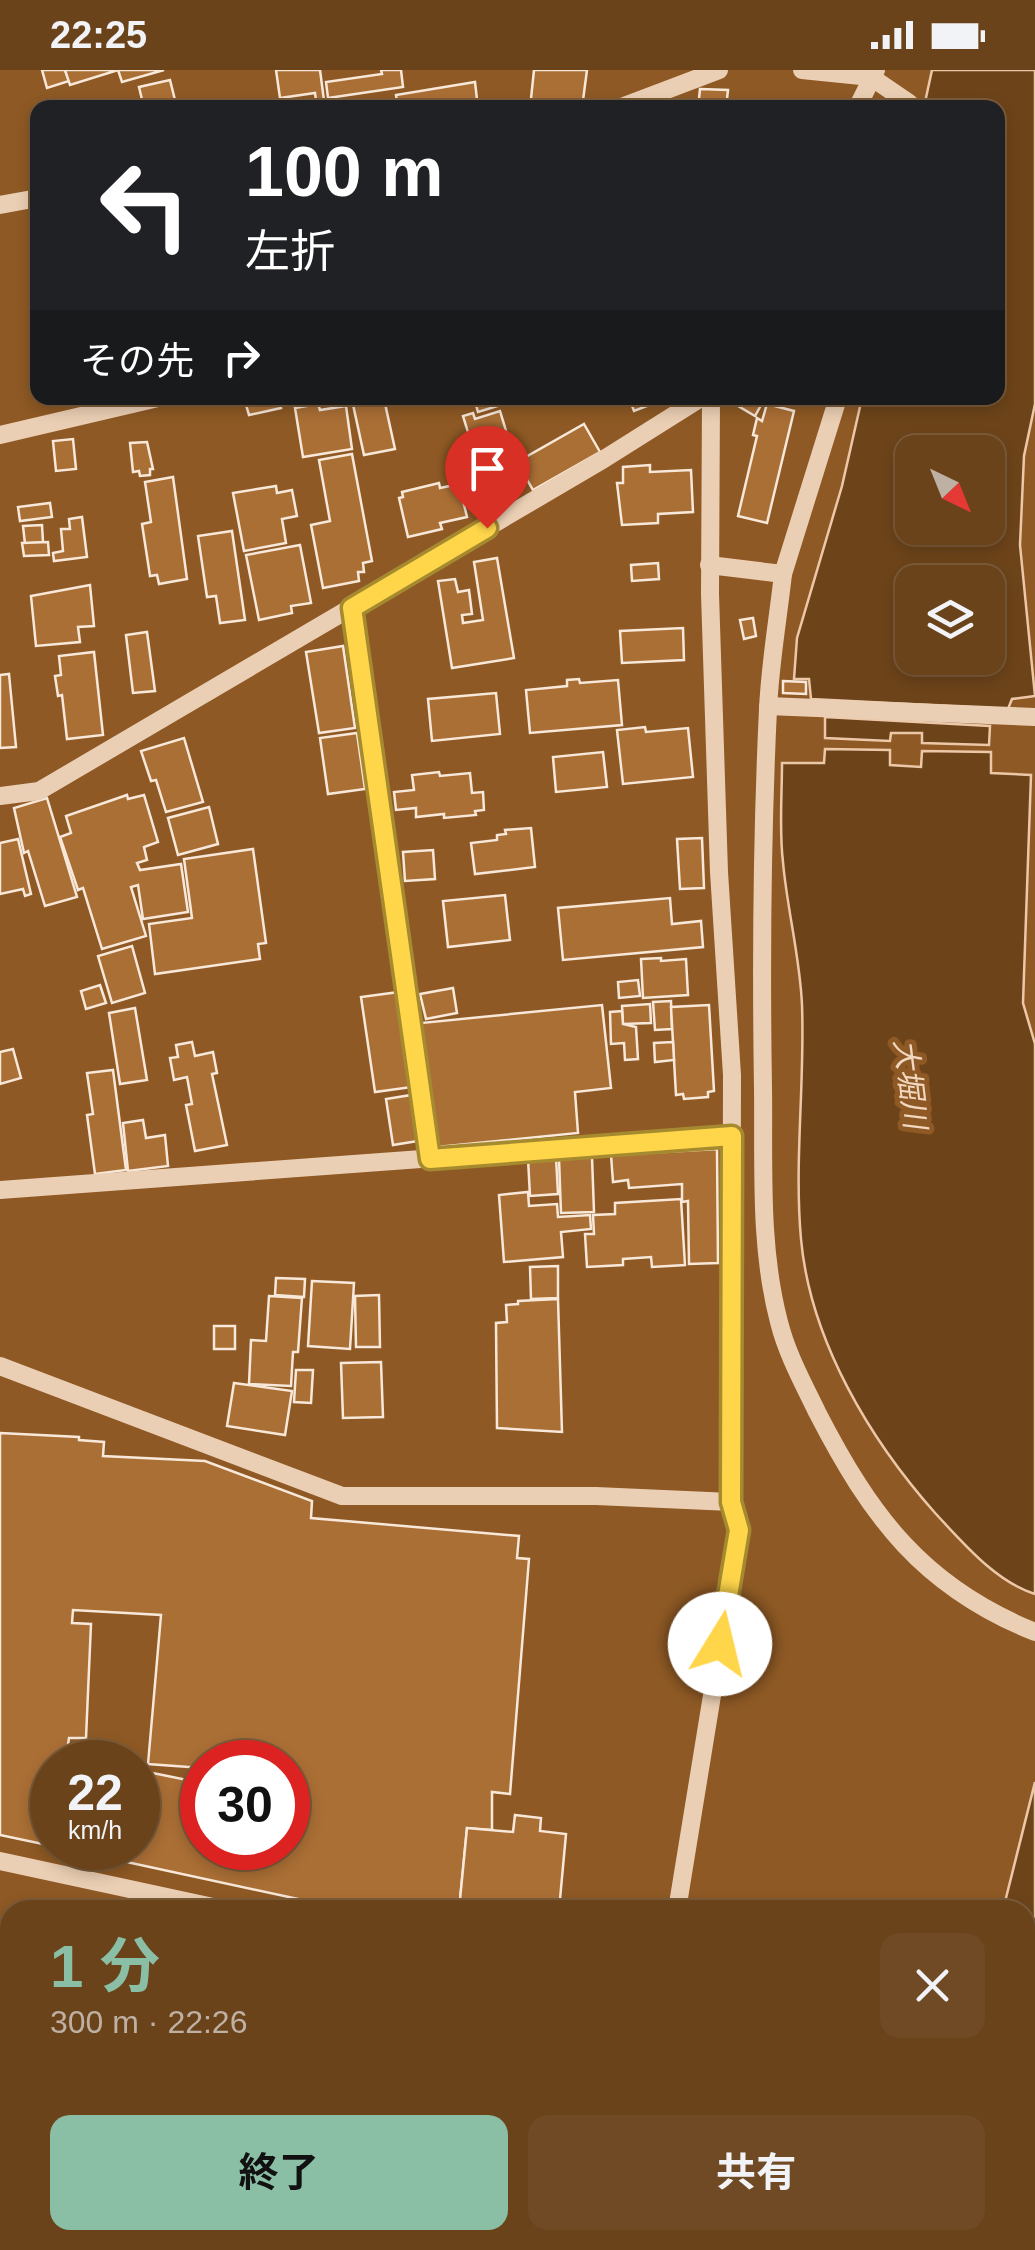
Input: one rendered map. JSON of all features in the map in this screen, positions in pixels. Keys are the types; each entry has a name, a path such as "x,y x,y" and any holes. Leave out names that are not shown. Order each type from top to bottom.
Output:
{"street":[{"path":"640,100 719,70"},
{"path":"802,70 874,74 905,100"},
{"path":"861,100 874,74"},
{"path":"0,205 30,199"},
{"path":"0,436 129,405"},
{"path":"0,796 39,791 690,405"},
{"path":"679,1900 739,1530 731,1502 732,1136 710,564 711,405"},
{"path":"836,405 783,574 768,706 762,1012 765,1238 770,1281 794,1366 836,1449 884,1524 928,1570 962,1596 1035,1632"},
{"path":"710,564 783,574"},
{"path":"352,608 430,1159"},
{"path":"768,706 1035,717"},
{"path":"0,1190 732,1136"},
{"path":"0,1366 342,1496 596,1496 731,1502"},
{"path":"0,1861 180,1900"}],"water":[{"path":"932,70 1035,70 1035,404 1024,456 1020,545 1035,696 1012,699 1008,709 811,699 809,679 794,679 797,638 842,486 860,405 1005,405 1005,100 926,100"},
{"path":"825,717 990,726 989,745 922,743 922,733 891,733 890,741 825,738"},
{"name":"大堀川","path":"825,749 890,750 890,765 921,767 922,751 991,752 991,773 1031,775 1023,1003 1035,1044 1035,1594 1007,1581 969,1549 888,1454 830,1351 807,1277 799,1181 802,1005 782,850 782,763 824,763"},
{"path":"1035,1782 1035,1900 1006,1900"}],"building":[{"path":"42,70 65,70 69,81 47,88"},
{"path":"65,70 118,70 70,85"},
{"path":"118,70 164,70 122,82"},
{"path":"276,70 320,70 324,100 316,100 315,93 280,98"},
{"path":"381,70 401,70 403,87 328,98 326,82 382,74"},
{"path":"534,70 587,70 583,100 531,100"},
{"path":"170,80 175,100 142,100 139,87"},
{"path":"475,82 477,100 397,100 396,95"},
{"path":"700,89 728,90 727,100 699,100"},
{"path":"246,405 280,405 281,408 249,415"},
{"path":"353,405 385,405 395,449 364,455"},
{"path":"476,405 501,405 478,412"},
{"path":"736,405 761,405 755,416"},
{"path":"767,405 794,411 767,523 738,516 757,436 753,435 757,418 762,421"},
{"path":"346,406 352,449 303,457 295,408"},
{"path":"500,411 521,480 486,490 463,416 473,413 475,419"},
{"path":"584,424 600,452 533,490 517,462"},
{"path":"73,439 76,469 56,471 53,441"},
{"path":"147,442 153,469 150,475 140,476 139,471 133,472 130,443"},
{"path":"352,454 372,561 363,563 359,581 323,588 311,525 330,521 319,460"},
{"path":"650,465 650,472 691,470 693,512 658,514 658,523 622,525 617,483 623,483 623,467"},
{"path":"173,477 187,579 159,584 157,575 150,576 142,524 151,522 145,482"},
{"path":"439,483 440,488 459,484 467,517 440,523 442,529 408,537 399,498 403,497 402,492"},
{"path":"276,486 277,493 292,490 297,516 282,519 286,543 244,551 233,493"},
{"path":"50,503 52,517 20,521 18,507"},
{"path":"82,517 87,557 54,561 53,553 63,551 61,529 70,529 69,519"},
{"path":"42,525 43,542 25,544 23,526"},
{"path":"232,531 245,620 220,623 216,596 207,597 198,536"},
{"path":"48,542 49,555 24,556 22,543"},
{"path":"300,545 311,603 291,606 292,613 259,620 246,555"},
{"path":"497,558 514,658 452,668 438,581 455,579 458,592 469,590 472,614 462,615 463,623 483,620 474,562"},
{"path":"658,563 659,579 632,581 631,565"},
{"path":"90,585 94,626 78,627 80,642 36,646 31,596"},
{"path":"753,618 756,636 744,639 740,620"},
{"path":"683,628 684,660 622,663 620,631"},
{"path":"147,632 155,691 133,693 126,635"},
{"path":"343,646 355,728 319,733 306,652"},
{"path":"94,652 103,735 67,739 62,695 58,696 55,676 61,675 59,656"},
{"path":"9,674 16,747 0,748 0,675"},
{"path":"579,679 580,683 618,680 622,725 530,733 526,690 567,686 567,680"},
{"path":"783,681 806,682 806,694 783,693"},
{"path":"496,693 500,734 432,741 428,699"},
{"path":"645,727 646,732 688,728 693,777 623,784 617,730"},
{"path":"357,733 365,789 328,794 320,738"},
{"path":"184,738 203,802 166,812 141,751"},
{"path":"603,752 607,787 556,792 553,757"},
{"path":"439,772 440,776 470,773 472,793 483,792 484,810 475,811 476,815 444,818 444,814 416,817 416,808 396,810 394,792 414,790 412,775"},
{"path":"127,795 128,799 144,795 158,842 144,847 147,860 137,863 140,870 181,864 188,912 143,919 138,885 131,887 146,936 102,949 83,888 78,890 60,837 71,833 66,816"},
{"path":"47,798 77,897 45,906 28,851 24,853 14,808"},
{"path":"209,807 218,844 178,855 168,818"},
{"path":"531,828 535,867 475,874 471,843 497,840 497,835 506,834 505,830"},
{"path":"702,838 704,888 680,889 677,839"},
{"path":"18,839 31,894 25,896 23,889 0,894 0,843"},
{"path":"253,849 266,943 258,944 260,959 155,974 149,924 192,918 184,859"},
{"path":"433,850 435,879 405,881 403,852"},
{"path":"505,895 510,940 448,947 443,901"},
{"path":"670,898 672,924 701,921 703,947 563,960 558,908"},
{"path":"132,946 145,993 112,1003 98,956"},
{"path":"641,959 686,959 688,995 643,998"},
{"path":"638,980 640,996 619,998 618,982"},
{"path":"100,985 106,1003 86,1009 81,991"},
{"path":"453,988 457,1013 426,1019 420,994"},
{"path":"399,992 412,1087 375,1092 361,997"},
{"path":"671,1001 672,1029 655,1030 653,1002"},
{"path":"650,1004 651,1023 623,1024 622,1006"},
{"path":"602,1005 611,1088 575,1092 578,1133 437,1147 421,1023"},
{"path":"709,1005 714,1091 708,1092 708,1097 684,1099 683,1094 676,1095 671,1007"},
{"path":"135,1008 147,1080 120,1084 109,1013"},
{"path":"622,1011 623,1024 636,1027 638,1059 625,1060 624,1043 611,1044 610,1012"},
{"path":"192,1042 195,1056 213,1052 217,1073 212,1074 227,1145 195,1151 186,1105 192,1104 187,1077 174,1080 170,1058 178,1057 176,1045"},
{"path":"673,1042 674,1060 655,1062 654,1043"},
{"path":"13,1049 21,1078 0,1084 0,1052"},
{"path":"113,1070 126,1170 95,1174 87,1115 93,1114 87,1073"},
{"path":"411,1095 418,1141 393,1145 386,1099"},
{"path":"143,1120 146,1138 165,1135 168,1166 128,1171 123,1123"},
{"path":"717,1149 718,1263 689,1264 688,1201 682,1202 682,1184 629,1188 628,1180 613,1182 611,1155"},
{"path":"556,1157 558,1194 530,1196 528,1159"},
{"path":"592,1157 594,1212 561,1213 559,1159"},
{"path":"528,1192 529,1206 557,1204 558,1217 590,1215 591,1229 561,1232 563,1257 504,1262 499,1195"},
{"path":"681,1199 685,1265 652,1267 651,1257 623,1259 623,1265 587,1267 585,1234 594,1234 593,1215 615,1214 615,1203"},
{"path":"558,1266 558,1298 531,1299 530,1267"},
{"path":"276,1278 305,1279 304,1297 275,1295"},
{"path":"312,1281 354,1283 350,1349 308,1346"},
{"path":"379,1295 380,1347 356,1347 355,1296"},
{"path":"269,1296 302,1298 291,1386 249,1384 251,1340 266,1341"},
{"path":"558,1299 562,1432 497,1428 496,1323 507,1322 506,1305"},
{"path":"214,1326 235,1326 235,1349 214,1349"},
{"path":"381,1362 383,1417 343,1418 341,1363"},
{"path":"296,1370 313,1370 311,1403 294,1402"},
{"path":"234,1383 292,1391 285,1435 227,1426"},
{"path":"0,1433 104,1442 103,1456 205,1461 312,1501 311,1518 519,1536 517,1558 529,1559 510,1794 492,1792 492,1830 467,1828 460,1900 303,1900 160,1869 160,1774 180,1779 180,1870 310,1870 310,1740 180,1740 180,1766 160,1765 160,1740 150,1740 161,1615 73,1610 72,1623 91,1624 86,1738 30,1740 30,1841 0,1835"},
{"path":"515,1815 541,1818 540,1831 566,1834 560,1900 460,1900 467,1828 513,1832"}],"route":[{"path":"487,528 352,608 430,1159 732,1136 731,1502 739,1530 720,1644"}]}
